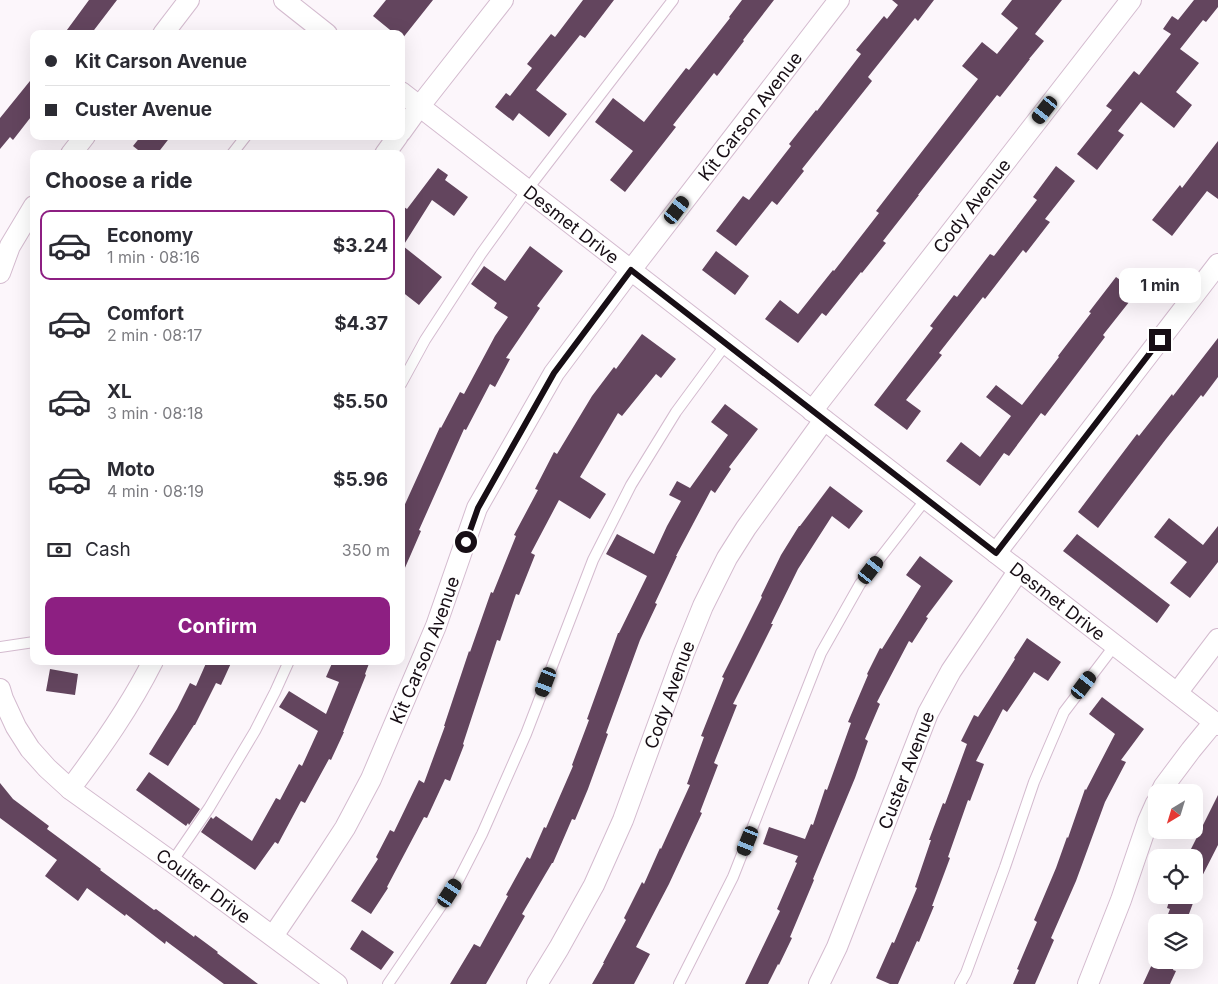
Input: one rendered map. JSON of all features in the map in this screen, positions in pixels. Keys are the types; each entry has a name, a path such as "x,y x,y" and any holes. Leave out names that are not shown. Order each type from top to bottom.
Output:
{"street":[{"path":"167,30 189,0"},
{"path":"284,0 322,30"},
{"path":"405,126 502,0"},
{"name":"Kit Carson Avenue","path":"273,936 345,828 371,779 436,626 478,508 554,373 839,0"},
{"name":"Cody Avenue","path":"538,984 594,885 624,820 684,653 703,606 727,558 818,415 1131,0"},
{"name":"Desmet Drive","path":"405,95 1216,723"},
{"path":"74,150 82,140"},
{"path":"0,273 5,243 30,211"},
{"path":"996,553 1218,264"},
{"name":"Custer Avenue","path":"819,984 837,947 928,712 951,671 1019,570"},
{"path":"1176,693 1218,639"},
{"path":"70,788 109,737 128,708 151,665"},
{"name":"Coulter Drive","path":"0,689 16,728 30,749 47,768 70,788 338,984"},
{"path":"1166,784 1191,750 1216,723"},
{"path":"1088,984 1121,900 1148,821"}],"lane":[{"path":"405,377 425,340 481,254 527,190 673,0"},
{"path":"235,150 243,140"},
{"path":"388,984 458,881 482,834 526,734 593,560 631,485 676,412 726,344"},
{"path":"679,984 733,877 821,653 860,584 926,499"},
{"path":"0,647 30,643"},
{"path":"960,984 966,973 1002,876 1034,782 1064,712 1115,645"},
{"path":"172,862 209,808 255,731 286,665"}],"building":[{"path":"89,0 117,0 94,30 67,30"},
{"path":"386,0 433,0 405,35 405,30 390,30 373,16"},
{"path":"583,0 614,0 585,38 580,35 536,90 567,114 549,137 519,113 513,121 495,107 506,93 510,96 532,68 527,64 551,34 555,37"},
{"path":"742,0 774,0 717,76 714,73 673,125 676,127 625,192 610,180 633,151 595,122 613,98 644,122 686,68 689,70"},
{"path":"892,0 934,0 918,21 915,18 868,77 872,81 802,169 804,171 777,205 772,201 736,246 716,231 743,196 749,200 791,146 789,144 861,54 856,50 884,16 887,19 898,5"},
{"path":"1012,0 1062,0 1035,34 1044,41 1000,97 997,95 918,195 883,241 886,243 862,273 826,316 822,313 798,343 765,319 780,300 798,314 879,213 876,211 978,79 962,66 982,42 997,54 1018,28 1001,14"},
{"path":"1194,0 1218,0 1218,7 1206,22 1203,20 1180,49 1199,63 1176,92 1192,105 1174,128 1141,102 1118,131 1124,135 1097,170 1077,154 1112,110 1106,106 1134,71 1139,75 1171,34 1163,29 1172,16 1178,20"},
{"path":"30,81 30,118 13,140 10,137 0,149 0,118"},
{"path":"138,140 168,140 160,150 138,150 133,146"},
{"path":"1218,141 1218,199 1207,191 1172,236 1152,220 1180,185 1182,188"},
{"path":"1056,166 1075,181 1045,219 1050,222 1026,253 1023,250 985,299 983,297 939,353 942,355 906,400 921,411 907,430 874,405 933,328 930,326 954,295 957,297 990,254 994,256 1037,200 1033,197"},
{"path":"438,168 448,175 445,180 468,197 454,216 432,200 405,243 405,208 407,209"},
{"path":"530,246 563,271 537,306 540,308 506,358 510,359 495,387 490,384 466,430 464,429 419,530 421,531 405,568 405,504 440,427 460,392 464,394 495,336 508,317 494,308 497,303 471,284 484,266 505,281"},
{"path":"405,248 442,277 419,305 405,294"},
{"path":"716,251 749,276 735,295 702,270"},
{"path":"1116,277 1137,292 1103,335 1105,337 1045,416 1041,413 1009,456 1004,453 980,486 946,461 961,442 980,457 1011,416 986,397 996,385 1022,405"},
{"path":"642,334 676,359 661,378 656,374 622,416 618,413 580,477 606,494 590,519 559,500 531,553 535,555 519,595 516,594 500,641 497,640 464,745 450,781 445,779 427,818 424,817 388,888 371,914 351,901 378,859 376,857 390,830 394,832 419,780 424,783 491,592 493,593 516,536 514,535 538,490 535,489 554,452 557,454 592,396 614,367 616,369"},
{"path":"1218,338 1218,377 1166,439 1098,528 1078,512 1137,434 1139,436 1172,394 1173,396"},
{"path":"725,404 758,429 729,467 731,469 715,493 711,490 676,556 640,640 606,733 608,734 575,820 572,819 553,863 522,914 525,916 486,984 450,984 474,944 480,947 527,857 530,859 544,827 546,828 573,766 589,720 587,719 618,633 647,576 606,554 617,534 654,554 681,501 669,495 677,481 690,488 728,435 711,422"},
{"path":"830,486 863,511 849,529 832,516 798,569 771,624 773,624 733,704 737,705 714,763 718,765 700,812 702,813 669,884 636,947 650,954 634,984 592,984 626,920 624,918 642,882 644,884 690,785 687,784 704,737 701,736 724,678 722,677 781,555 799,526"},
{"path":"1169,518 1203,545 1218,526 1218,562 1190,598 1170,583 1187,562 1154,537"},
{"path":"1077,534 1170,605 1157,623 1063,551"},
{"path":"920,556 953,581 926,617 928,618 912,643 909,641 877,702 880,704 865,739 868,741 855,778 790,937 792,938 779,965 768,984 745,984 780,911 777,909 797,863 795,862 798,856 763,844 769,827 805,839 811,824 813,825 851,723 848,722 867,674 880,648 882,649 921,586 906,575"},
{"path":"1027,638 1061,662 1048,681 1034,672 1007,712 1003,709 976,761 984,764 970,801 968,800 948,857 950,858 932,906 934,906 898,984 890,984 876,978 892,942 894,943 917,888 915,887 931,840 929,840 943,803 945,804 967,744 961,741 974,715 978,717"},
{"path":"205,665 230,665 221,685 216,683 195,725 168,766 149,754 177,709 190,683 196,686"},
{"path":"331,665 368,665 344,732 331,760 329,759 305,803 301,801 278,844 275,842 255,870 201,832 211,817 213,819 216,816 252,841 276,798 280,800 299,764 302,766 318,731 279,707 289,691 326,714 339,682 326,677"},
{"path":"50,669 78,674 75,695 46,691"},
{"path":"1102,697 1144,729 1121,760 1126,762 1105,802 1076,881 1051,938 1054,940 1035,984 1013,984 1019,970 1017,969 1037,922 1034,920 1068,838 1085,789 1115,734 1089,714"},
{"path":"149,772 200,809 189,825 188,823 186,826 136,790"},
{"path":"0,783 13,799 49,826 47,829 154,910 156,909 194,937 195,935 258,984 224,984 166,941 165,944 126,914 125,916 87,888 78,901 45,876 57,860 0,818"},
{"path":"1218,795 1218,845 1203,874 1203,849 1191,849 1196,839 1203,839 1203,825"},
{"path":"1168,904 1193,904 1189,914 1168,914 1170,909 1167,908"},
{"path":"362,930 394,952 381,970 350,949"},
{"path":"1150,969 1173,969 1176,971 1170,984 1143,984"}],"route":[{"path":"466,542 478,508 554,373 631,270 996,553 1160,340"}]}
